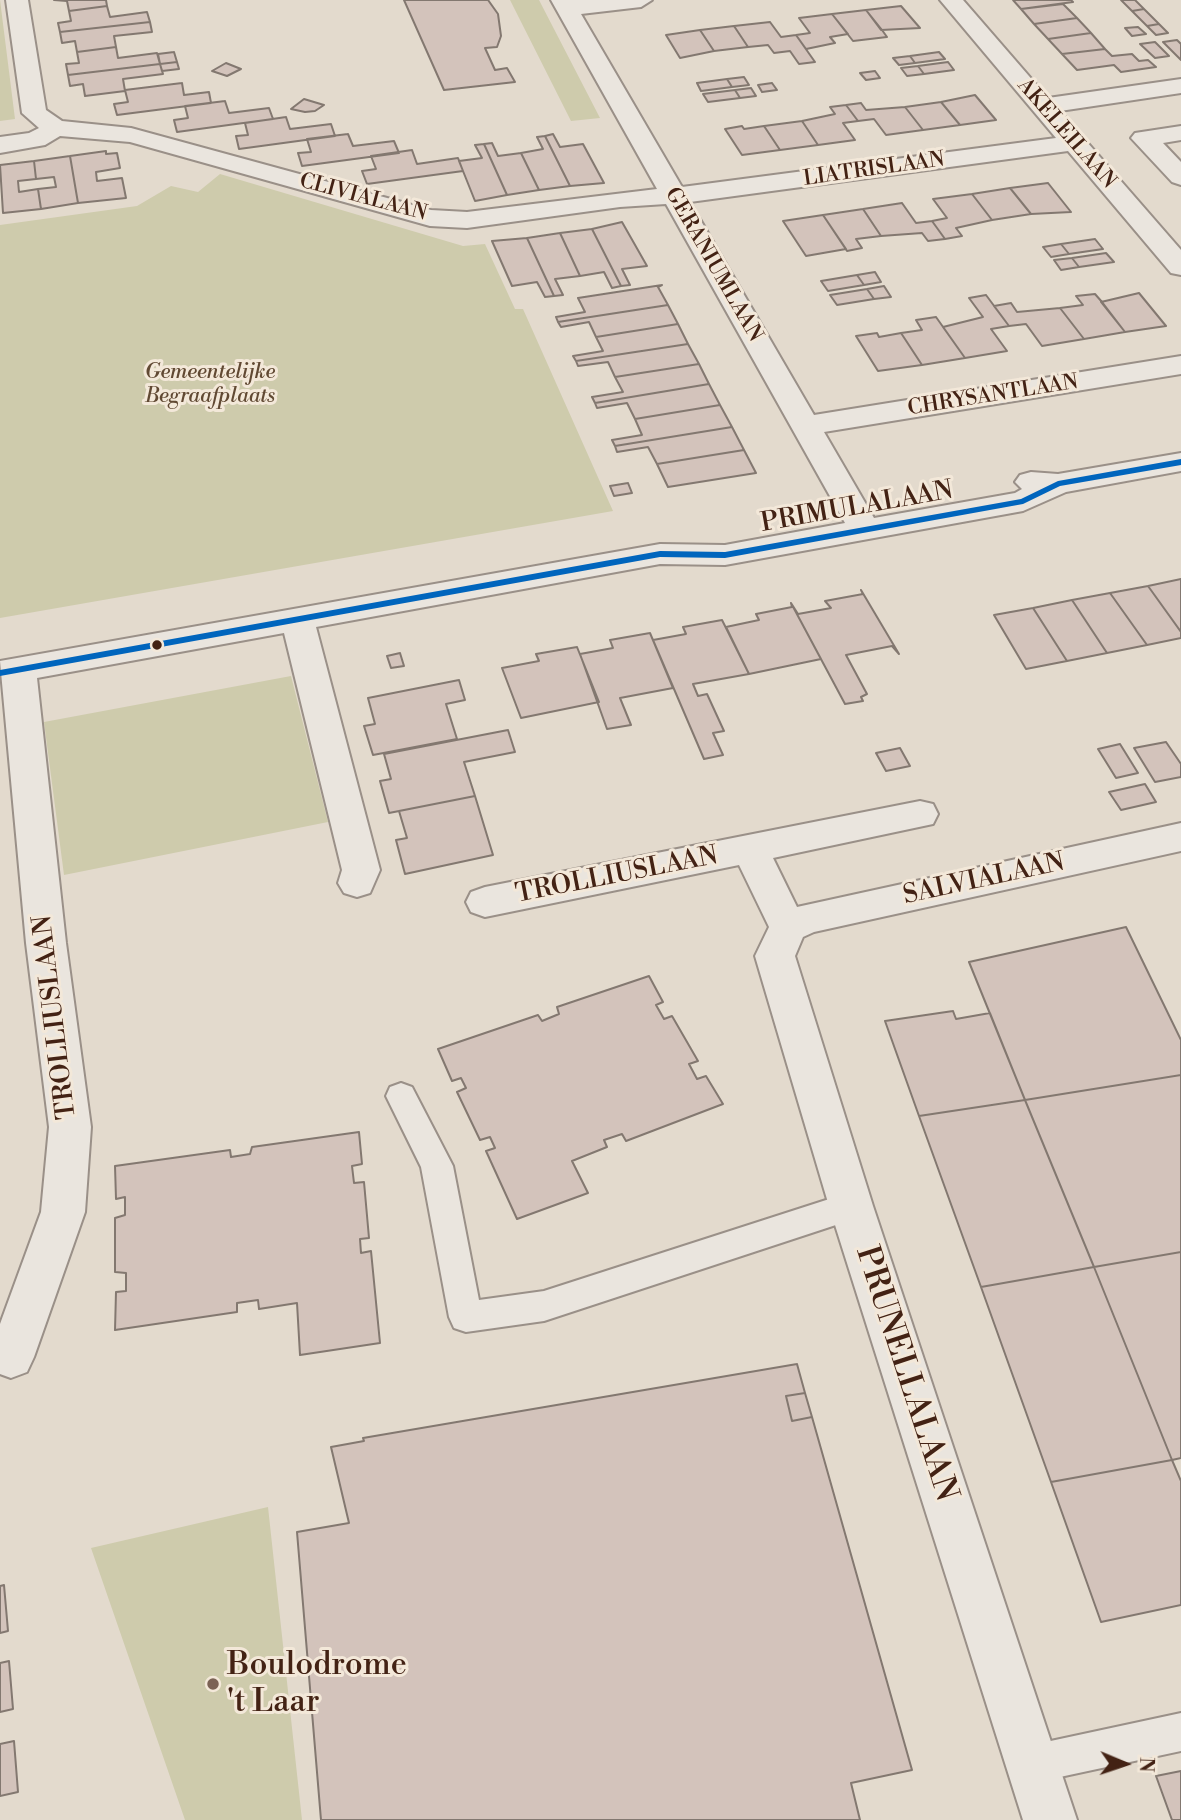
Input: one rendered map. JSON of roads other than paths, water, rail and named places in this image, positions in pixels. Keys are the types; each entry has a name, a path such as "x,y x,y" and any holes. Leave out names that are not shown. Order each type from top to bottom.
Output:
{"street":[{"path":"17,0 34,113 57,128"},
{"path":"564,4 641,0"},
{"name":"AKELEILAAN","path":"951,0 1181,267"},
{"name":"GERANIUMLAAN","path":"564,4 858,518"},
{"path":"1041,106 1181,86"},
{"name":"CLIVIALAAN","path":"0,145 36,140 57,128 131,135 430,218 467,220 620,199 673,196"},
{"path":"1181,133 1144,138 1181,177"},
{"name":"LIATRISLAAN","path":"673,196 1074,143"},
{"name":"CHRYSANTLAAN","path":"804,426 1181,365"},
{"name":"PRIMULALAAN","path":"9,671 660,554 724,555 858,518 1023,501 1058,484 1181,462"},
{"path":"297,619 360,870 357,883"},
{"name":"TROLLIUSLAAN","path":"9,671 71,1127 63,1212 11,1357"},
{"name":"TROLLIUSLAAN","path":"485,902 920,814"},
{"name":"SALVIALAAN","path":"788,928 806,919 913,894 1181,837"},
{"name":"TROLLIUSLAAN","path":"750,849 788,928"},
{"name":"PRUNELLALAAN","path":"788,928 775,956 851,1206 1051,1820"}],"lane":[{"path":"401,1096 437,1166 466,1317 544,1306 851,1206"},
{"path":"1031,1763 1181,1732"}],"place":[{"name":"Boulodrome 't Laar","path":"213,1684"}],"park label":[{"name":"Gemeentelijke Begraafplaats","path":"210,385"}]}
